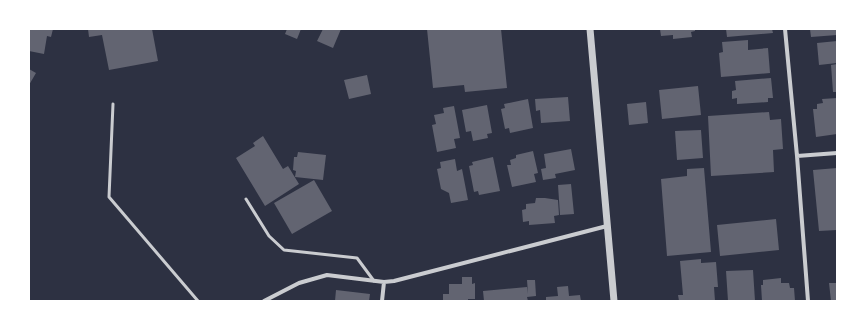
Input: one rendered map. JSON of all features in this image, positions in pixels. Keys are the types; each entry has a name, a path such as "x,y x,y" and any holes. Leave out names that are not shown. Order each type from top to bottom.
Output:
{"street":[{"path":"590,29 614,301"},
{"path":"785,29 797,156 808,301"},
{"path":"797,156 837,153"},
{"path":"264,301 298,283 327,275 384,282 394,281 607,226"},
{"path":"382,301 384,282"}],"lane":[{"path":"113,104 109,197 198,301"},
{"path":"246,199 269,236 284,250 357,258 374,281"}],"building":[{"path":"29,29 53,29 51,37 47,36 44,54 29,51"},
{"path":"88,29 152,29 158,61 109,70 102,35 89,37"},
{"path":"287,29 301,29 297,39 285,34"},
{"path":"323,29 341,29 333,48 317,41"},
{"path":"427,29 501,29 507,88 465,92 464,85 433,88"},
{"path":"660,29 695,29 695,31 691,32 692,37 673,39 673,35 661,36"},
{"path":"726,29 772,29 773,33 727,37"},
{"path":"810,29 837,29 837,35 811,37"},
{"path":"748,40 748,50 768,48 770,73 721,77 719,53 723,52 722,42"},
{"path":"837,41 837,63 819,65 817,43"},
{"path":"837,64 837,92 833,92 831,65"},
{"path":"29,69 36,73 29,85"},
{"path":"367,75 371,94 349,99 344,80"},
{"path":"771,78 773,98 768,98 768,102 737,104 737,98 732,99 732,91 736,90 735,81"},
{"path":"698,86 701,115 662,119 659,90"},
{"path":"568,97 570,121 541,123 540,110 536,111 535,99"},
{"path":"837,98 837,134 816,137 813,109 817,109 817,104 823,103 822,99"},
{"path":"528,99 533,128 510,133 509,128 505,129 501,109 505,108 504,104"},
{"path":"646,102 648,123 629,125 627,104"},
{"path":"487,105 492,133 487,134 488,138 473,141 471,131 466,132 462,110"},
{"path":"454,106 460,138 454,139 456,148 437,152 432,125 436,124 434,115 444,113 443,108"},
{"path":"769,112 770,120 781,119 783,149 773,150 774,172 711,176 708,116"},
{"path":"701,130 703,158 677,160 675,131"},
{"path":"263,136 283,169 288,166 299,184 265,206 236,158 255,146 253,143"},
{"path":"571,149 575,170 555,174 556,178 543,180 541,169 546,168 544,154"},
{"path":"533,151 538,173 534,174 536,182 512,187 507,165 511,165 510,160 516,158 516,155"},
{"path":"298,152 326,155 323,180 295,177 296,171 293,170 294,157 297,157"},
{"path":"493,157 500,191 479,195 478,191 474,192 469,166 473,165 472,162"},
{"path":"455,159 457,171 462,169 468,200 451,203 449,193 441,189 437,169 441,168 440,162"},
{"path":"704,168 711,252 667,256 661,179 687,176 687,169"},
{"path":"837,168 837,230 819,231 813,170"},
{"path":"314,180 332,211 292,234 274,203"},
{"path":"571,184 574,214 560,215 558,185"},
{"path":"536,198 558,200 559,215 554,216 555,223 529,225 529,221 523,222 522,210 526,209 526,204 535,203"},
{"path":"776,219 779,250 720,256 717,225"},
{"path":"701,259 701,263 716,262 718,287 714,287 715,301 679,301 678,295 683,295 680,261"},
{"path":"753,270 755,301 728,301 726,271"},
{"path":"462,277 472,277 472,284 475,283 475,299 468,299 468,301 443,301 443,294 449,294 449,284 462,284"},
{"path":"781,278 781,283 789,283 790,288 794,288 795,301 762,301 761,285 763,285 763,280"},
{"path":"527,280 535,280 536,296 527,297 528,301 484,301 483,291 527,287 528,294"},
{"path":"829,283 837,283 837,301 831,301"},
{"path":"568,286 569,296 580,295 581,301 546,301 546,297 558,296 557,287"},
{"path":"336,290 370,294 369,301 335,301"}]}
